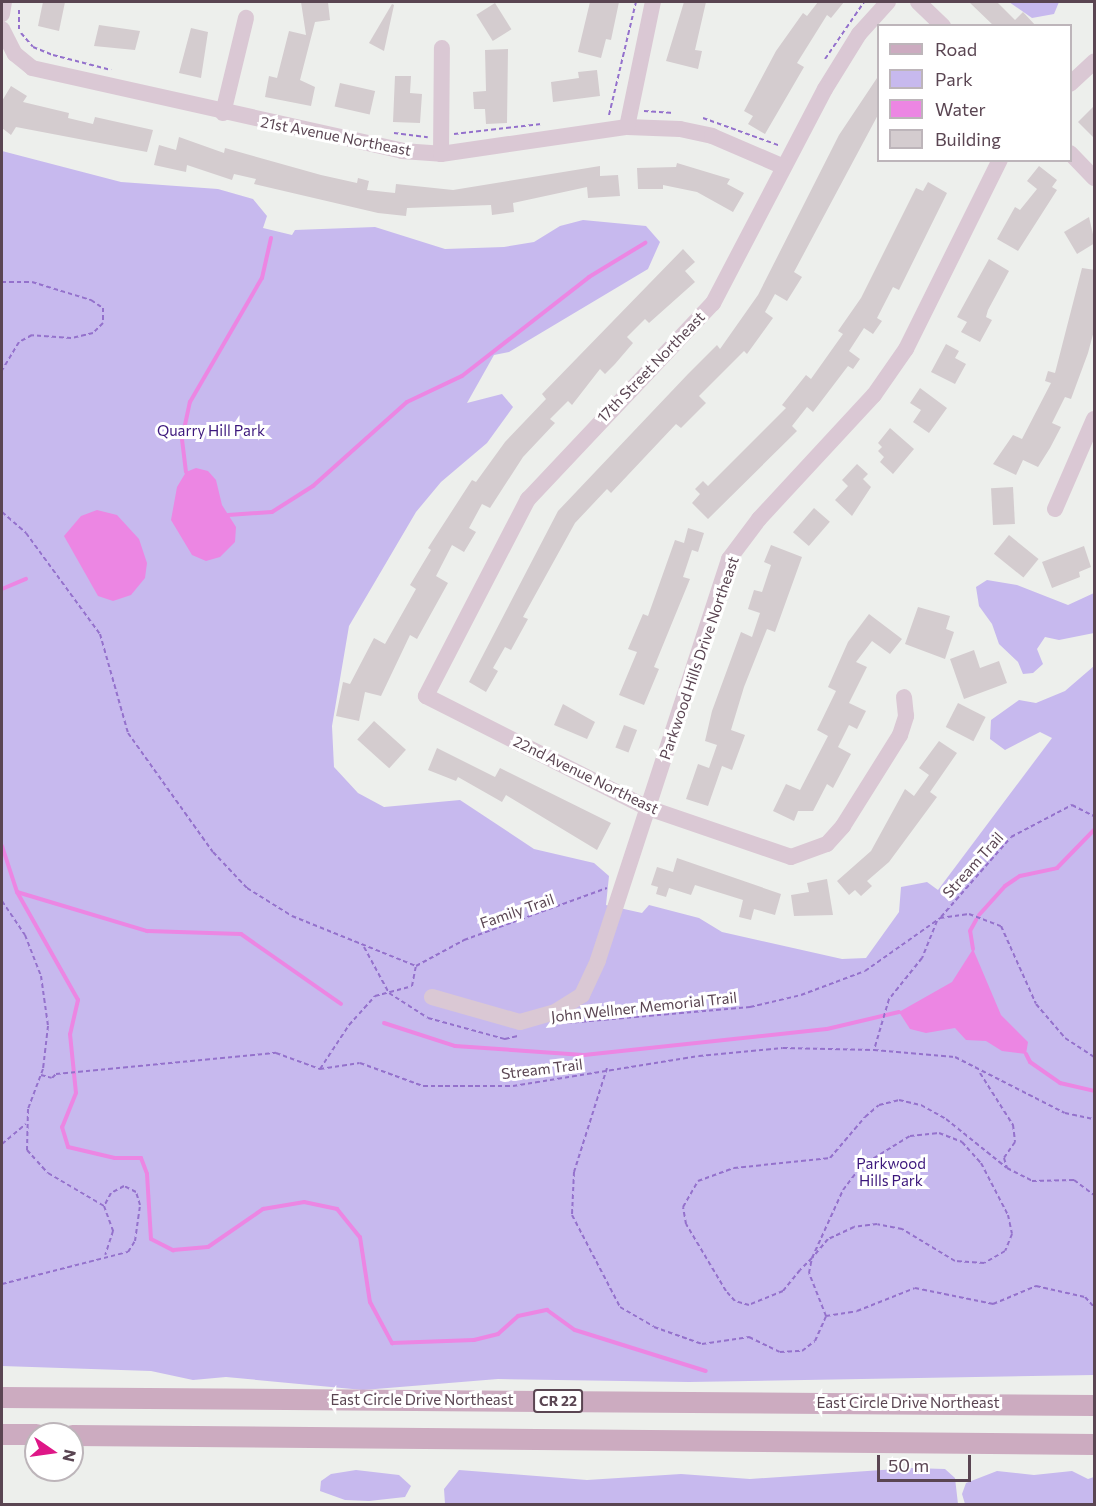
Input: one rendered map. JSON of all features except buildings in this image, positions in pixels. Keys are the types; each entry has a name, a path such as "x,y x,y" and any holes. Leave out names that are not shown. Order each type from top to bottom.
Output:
{"main road":[{"name":"East Circle Drive Northeast","path":"2,1397 1095,1405"},
{"path":"2,1434 24,1434"},
{"path":"84,1435 1095,1444"}],"street":[{"path":"2,14 4,2"},
{"path":"627,127 653,2"},
{"name":"17th Street Northeast","path":"426,696 528,499 713,303 784,167 859,34 888,2"},
{"path":"918,2 941,24"},
{"path":"223,113 246,18"},
{"name":"21st Avenue Northeast","path":"3,34 32,68 223,113 402,151 441,154 627,127 711,135 784,167"},
{"path":"441,154 442,48"},
{"path":"1072,83 1095,62"},
{"path":"1072,154 1095,178"},
{"name":"Parkwood Hills Drive Northeast","path":"432,997 520,1022 539,1020 572,1004 582,995 598,960 729,560 759,519 874,395 906,349 999,162"},
{"path":"1055,510 1095,419"},
{"name":"22nd Avenue Northeast","path":"426,696 648,808 791,857 809,854 827,844 843,826 900,735 906,716 904,697"}],"path":[{"path":"19,2 18,30 33,47 118,71"},
{"path":"598,116 610,115 636,2"},
{"path":"820,68 841,29 864,2"},
{"path":"646,100 643,111 679,114"},
{"path":"698,117 717,120 778,146 783,136"},
{"path":"390,133 441,136 553,122"},
{"path":"2,282 32,282 91,300 103,308 103,323 93,333 71,338 32,335 19,342 2,370"},
{"path":"2,512 26,534 100,634 128,733 213,852 247,888 292,916 416,966 412,986 375,996 348,1025 320,1069 276,1053 68,1073 52,1078 41,1075"},
{"name":"Stream Trail","path":"874,1050 889,999 922,958 940,918 1011,837 1072,805 1095,816"},
{"name":"Family Trail","path":"416,966 464,940 595,895 624,877"},
{"path":"2,901 26,935 41,976 48,1026 41,1075 26,1124 27,1150 48,1173 104,1206 113,1231 105,1255"},
{"name":"John Wellner Memorial Trail","path":"564,1024 750,1007 801,995 865,971 940,918 969,914 1001,926 1036,1004 1065,1038 1095,1057"},
{"path":"364,946 389,993 428,1018 505,1039 525,1034"},
{"name":"Stream Trail","path":"320,1069 360,1063 423,1086 513,1086 607,1068 783,1048 874,1050 955,1057 980,1073 1011,1083 1065,1113 1095,1119"},
{"path":"607,1068 574,1172 572,1215 620,1307 693,1341 748,1336 780,1352 802,1351 815,1341 826,1316 809,1273 812,1258 843,1190 861,1166 910,1136 939,1133 962,1142 981,1163 998,1190 1012,1234 1005,1251 984,1263 955,1261 902,1229 877,1224 828,1239 812,1258 774,1297 749,1305 735,1301 686,1224 683,1207 688,1192 698,1181 735,1168 830,1158 872,1111 899,1100 921,1105 946,1119 1007,1168 1032,1181 1074,1180 1095,1195"},
{"path":"980,1073 1013,1125 1015,1142 1004,1158 1007,1168"},
{"path":"2,1144 26,1124"},
{"path":"2,1284 105,1255 128,1252 135,1241 140,1205 136,1192 124,1186 111,1193 104,1206"},
{"path":"826,1316 857,1311 915,1288 993,1304 1036,1286 1085,1297 1095,1307"}],"green space":[{"path":"1009,2 1059,2 1054,14 1032,18"},
{"path":"2,151 121,182 218,189 253,199 267,216 263,228 292,235 295,230 375,227 445,249 504,247 534,242 560,226 583,220 646,226 660,242 648,269 509,352 494,355 467,403 502,394 513,407 487,443 441,482 416,512 349,626 332,726 334,767 358,793 384,807 460,800 534,849 594,863 609,876 606,905 642,913 649,905 699,918 722,932 842,959 866,958 899,912 901,887 927,882 938,890 1052,738 1040,732 1005,750 990,739 991,720 1019,700 1036,703 1065,691 1094,666 1094,1375 689,1382 498,1379 363,1390 226,1377 193,1380 151,1371 2,1366"},
{"path":"987,580 1017,585 1068,605 1094,593 1094,633 1059,640 1045,637 1037,649 1043,664 1033,673 1023,674 1018,662 999,644 992,624 979,606 976,587"},
{"path":"911,1468 945,1469 955,1478 958,1504 445,1504 444,1489 459,1470 587,1480 681,1474 750,1479"},
{"path":"356,1470 399,1475 411,1486 405,1497 369,1501 345,1500 320,1491 321,1481 331,1474"},
{"path":"997,1471 1034,1475 1072,1471 1088,1479 1094,1477 1094,1504 965,1504 962,1494 966,1483"}],"water":[{"path":"196,468 208,471 216,480 222,505 236,527 235,542 220,557 206,561 192,555 171,520 177,487 186,472"},
{"path":"97,510 117,515 139,539 147,563 145,578 131,595 113,601 98,596 64,536 81,516"},
{"path":"973,949 1001,1015 1028,1042 1026,1054 1002,1051 986,1041 966,1040 955,1028 926,1033 910,1029 899,1012 952,982"}],"waterway":[{"path":"186,472 182,439 190,402 262,278 271,238"},
{"path":"228,515 272,512 313,486 407,402 462,376 589,277 645,243"},
{"path":"2,589 26,579"},
{"path":"979,915 1005,886 1020,876 1057,868 1094,830"},
{"path":"2,846 17,892 78,1000 70,1034 76,1093 62,1127 68,1147 115,1158 141,1158 147,1174 151,1239 173,1250 208,1247 263,1209 304,1202 337,1209 360,1237 370,1302 392,1343 474,1340 498,1334 518,1316 547,1310 575,1330 706,1371"},
{"path":"17,892 147,931 241,934 341,1004"},
{"path":"973,949 970,931 976,920"},
{"path":"384,1023 455,1046 584,1055 827,1029 899,1012"},
{"path":"1026,1054 1030,1062 1060,1083 1094,1091"}],"park label":[{"name":"Quarry Hill Park","path":"211,431"},
{"name":"Parkwood Hills Park","path":"891,1172"}]}
